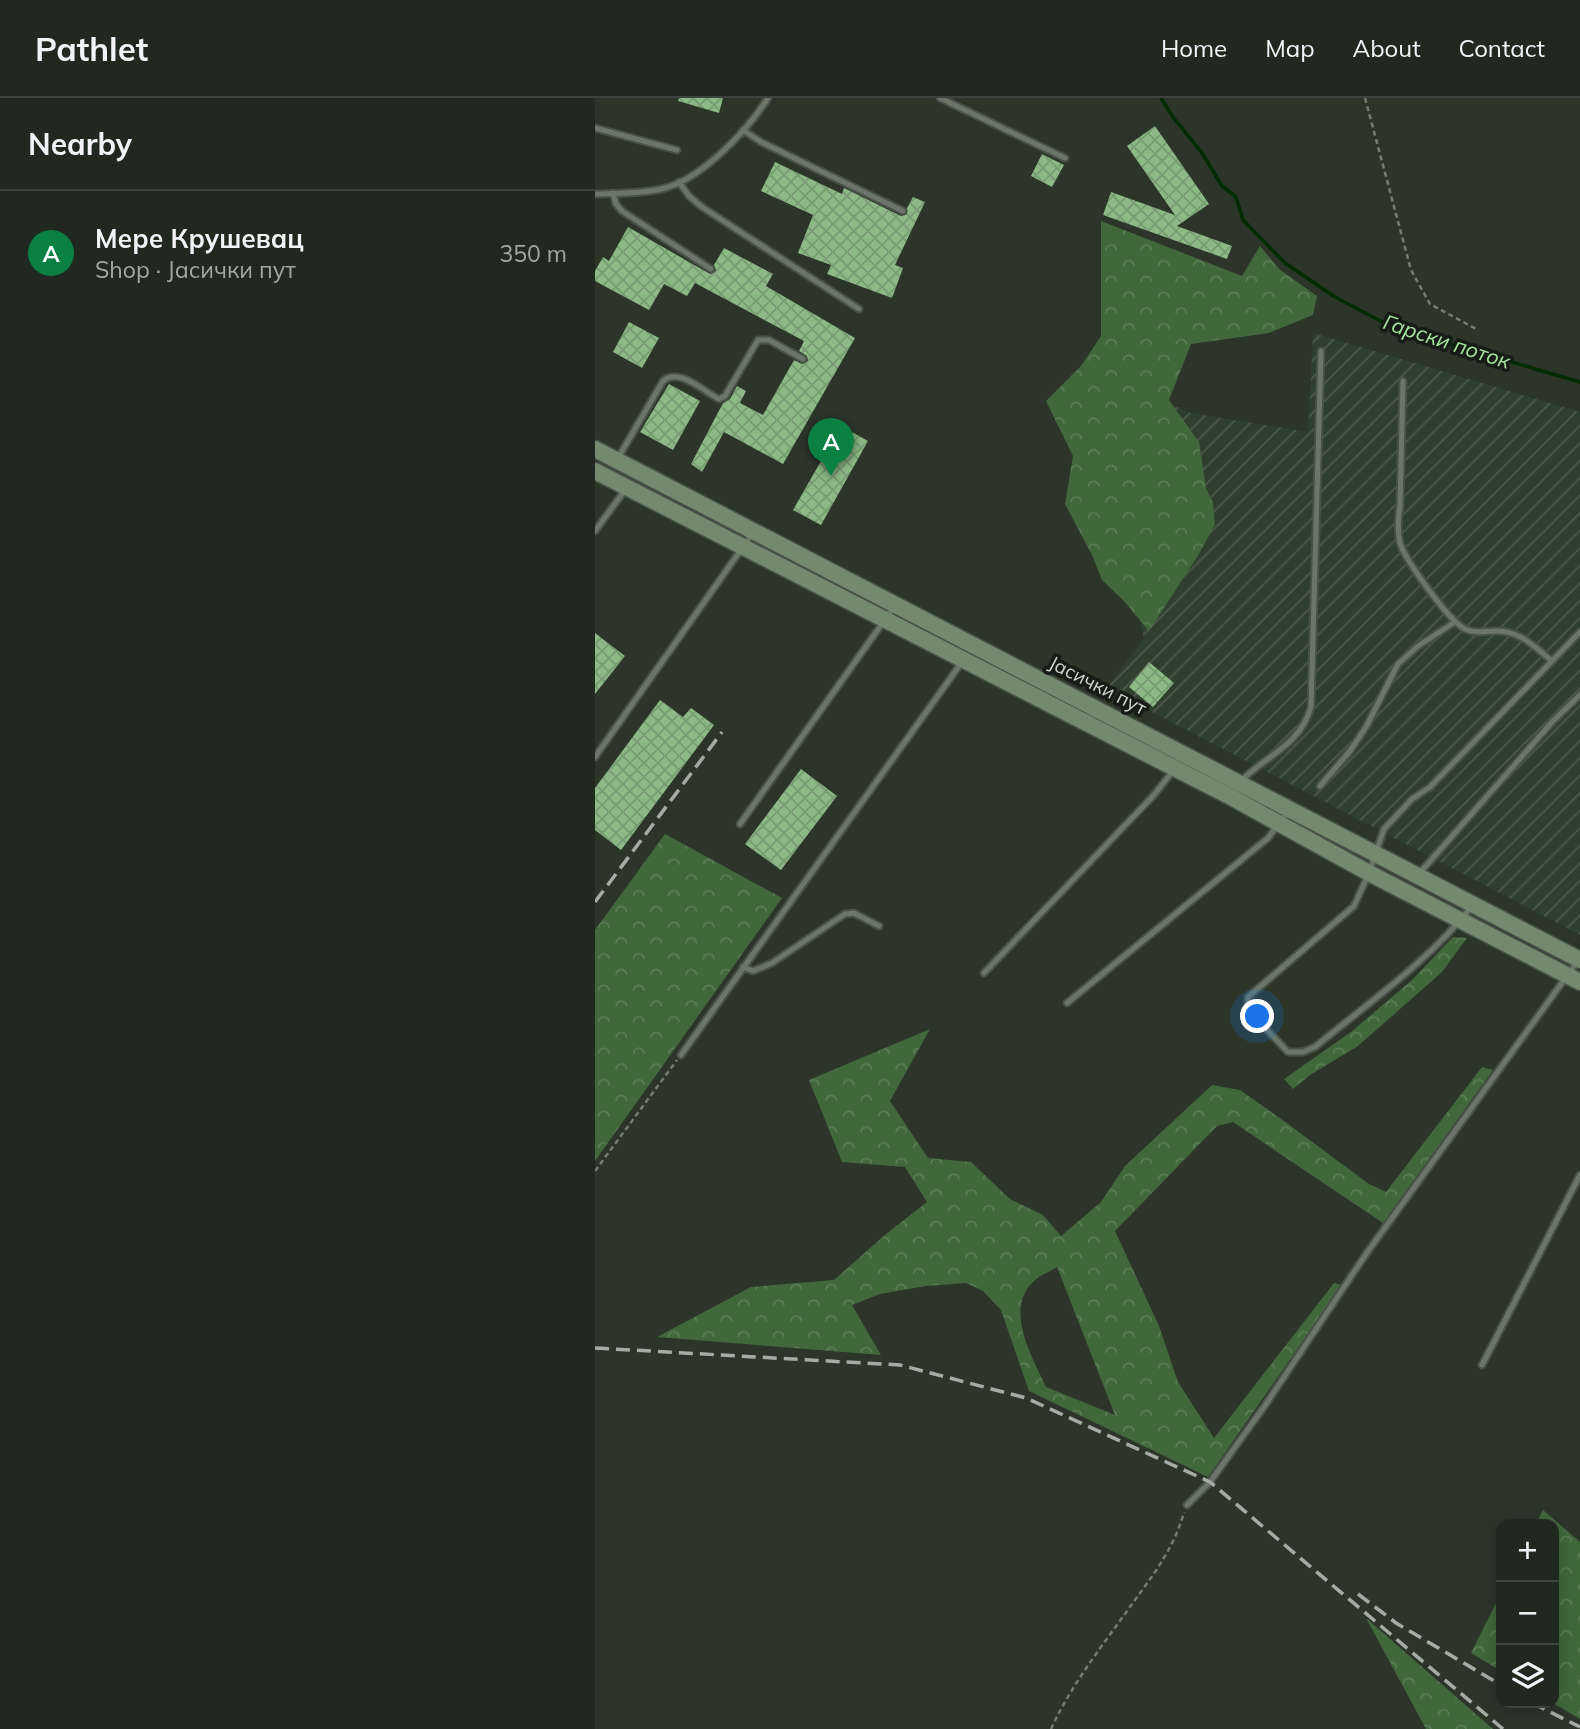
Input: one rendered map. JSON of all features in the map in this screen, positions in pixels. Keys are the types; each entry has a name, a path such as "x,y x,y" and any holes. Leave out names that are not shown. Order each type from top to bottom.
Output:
{"main road":[{"name":"Јасички пут","path":"595,449 1183,753 1280,824 1574,979"},
{"path":"598,472 617,460"},
{"name":"Јасички пут","path":"598,472 1174,770 1291,808 1376,856 1579,960"},
{"path":"656,503 666,486"}],"lane":[{"path":"595,194 662,189 679,182 716,157 743,130 768,98"},
{"path":"940,98 1065,158"},
{"path":"595,128 677,150"},
{"path":"743,130 761,142 903,211"},
{"path":"679,182 689,196 702,207 859,309"},
{"path":"613,193 616,204 622,211 711,269"},
{"path":"617,460 626,449 663,381 669,376 679,376 719,399 725,396 755,343 762,338 803,359"},
{"path":"1235,790 1296,737 1306,724 1311,707 1321,351"},
{"path":"1403,381 1399,536 1410,563 1455,622 1475,632 1506,632 1523,636 1552,661"},
{"path":"595,531 627,487"},
{"path":"595,757 754,531"},
{"path":"740,824 895,605"},
{"path":"1320,786 1350,751 1366,727 1398,664 1418,646 1455,622"},
{"path":"1473,904 1412,967 1315,1046 1303,1052 1288,1052 1248,1010 1248,997 1354,906 1376,856 1384,829 1412,799 1430,787 1580,632"},
{"path":"681,1055 975,645"},
{"path":"1417,876 1553,721 1580,695"},
{"path":"984,973 1153,796 1174,770 1183,753"},
{"path":"1067,1003 1259,846 1291,808"},
{"path":"743,967 753,971 772,963 845,914 854,913 879,926"},
{"path":"1187,1505 1210,1482 1366,1254 1574,979 1579,960"},
{"path":"1482,1365 1580,1175"}],"path":[{"path":"1365,98 1411,270 1430,303 1478,330"},
{"path":"595,1171 681,1055"},
{"path":"1051,1729 1076,1683 1160,1566 1174,1541 1187,1505"}],"shaded area":[{"path":"1313,333 1580,412 1580,935 1106,688 1144,639 1124,544 1124,384 1191,413 1308,432"}],"green space":[{"path":"1101,221 1242,276 1260,246 1279,269 1317,296 1313,315 1269,333 1191,344 1169,400 1199,442 1215,524 1199,554 1149,631 1102,580 1065,504 1073,456 1046,401 1081,366 1101,336"},
{"path":"665,834 782,898 595,1161 595,930"},
{"path":"1453,937 1467,938 1442,972 1358,1046 1310,1075 1293,1089 1284,1079 1351,1032 1412,980"},
{"path":"930,1029 890,1101 928,1158 971,1162 1010,1199 1043,1215 1061,1236 1101,1202 1125,1166 1212,1085 1240,1090 1369,1184 1386,1192 1482,1067 1493,1070 1383,1223 1233,1122 1217,1126 1115,1231 1159,1326 1178,1382 1214,1438 1334,1283 1342,1285 1208,1477 1029,1391 1001,1310 983,1291 966,1283 880,1294 852,1305 881,1355 657,1337 751,1287 834,1280 927,1202 905,1167 842,1162 809,1080","holes":["1057,1267 1115,1415 1046,1387 1028,1348 1021,1319 1025,1292 1036,1279"]},
{"path":"1543,1510 1553,1519 1538,1519"},
{"path":"1559,1524 1580,1542 1580,1719 1559,1707"},
{"path":"1496,1603 1496,1668 1471,1653"},
{"path":"1366,1618 1493,1729 1426,1729"}],"building":[{"path":"679,98 723,98 719,113 678,101"},
{"path":"1155,126 1209,204 1177,226 1232,246 1227,259 1103,215 1111,192 1175,215 1127,146"},
{"path":"1042,154 1064,165 1052,187 1031,176"},
{"path":"775,162 842,194 844,188 901,216 907,214 913,197 925,202 895,265 903,268 892,298 827,274 831,265 798,253 813,215 761,191"},
{"path":"628,227 710,274 716,271 714,265 724,248 773,274 766,286 855,338 783,464 724,432 702,472 691,464 723,403 730,399 737,386 746,391 740,403 763,415 794,360 802,364 808,361 807,356 799,351 804,341 695,283 687,296 664,284 649,310 595,281 595,271 603,257 609,261"},
{"path":"629,322 659,338 642,368 613,352"},
{"path":"669,384 700,401 673,450 640,432"},
{"path":"841,426 868,441 821,525 793,510"},
{"path":"595,633 625,656 595,694"},
{"path":"1149,662 1174,683 1153,707 1129,687"},
{"path":"660,700 683,717 691,708 714,725 621,850 595,830 595,788"},
{"path":"801,769 837,796 781,870 745,844"}],"waterway":[{"name":"Гарски поток","path":"1161,98 1202,153 1222,186 1236,197 1243,220 1285,263 1335,297 1392,327 1580,382"}],"railway":[{"path":"595,902 722,732"},
{"path":"595,1348 900,1365 1026,1398 1210,1482 1503,1729"},
{"path":"1358,1594 1396,1623 1496,1682"},
{"path":"1542,1708 1580,1727"}],"place":[{"name":"Мере Крушевац","path":"831,476"}]}
